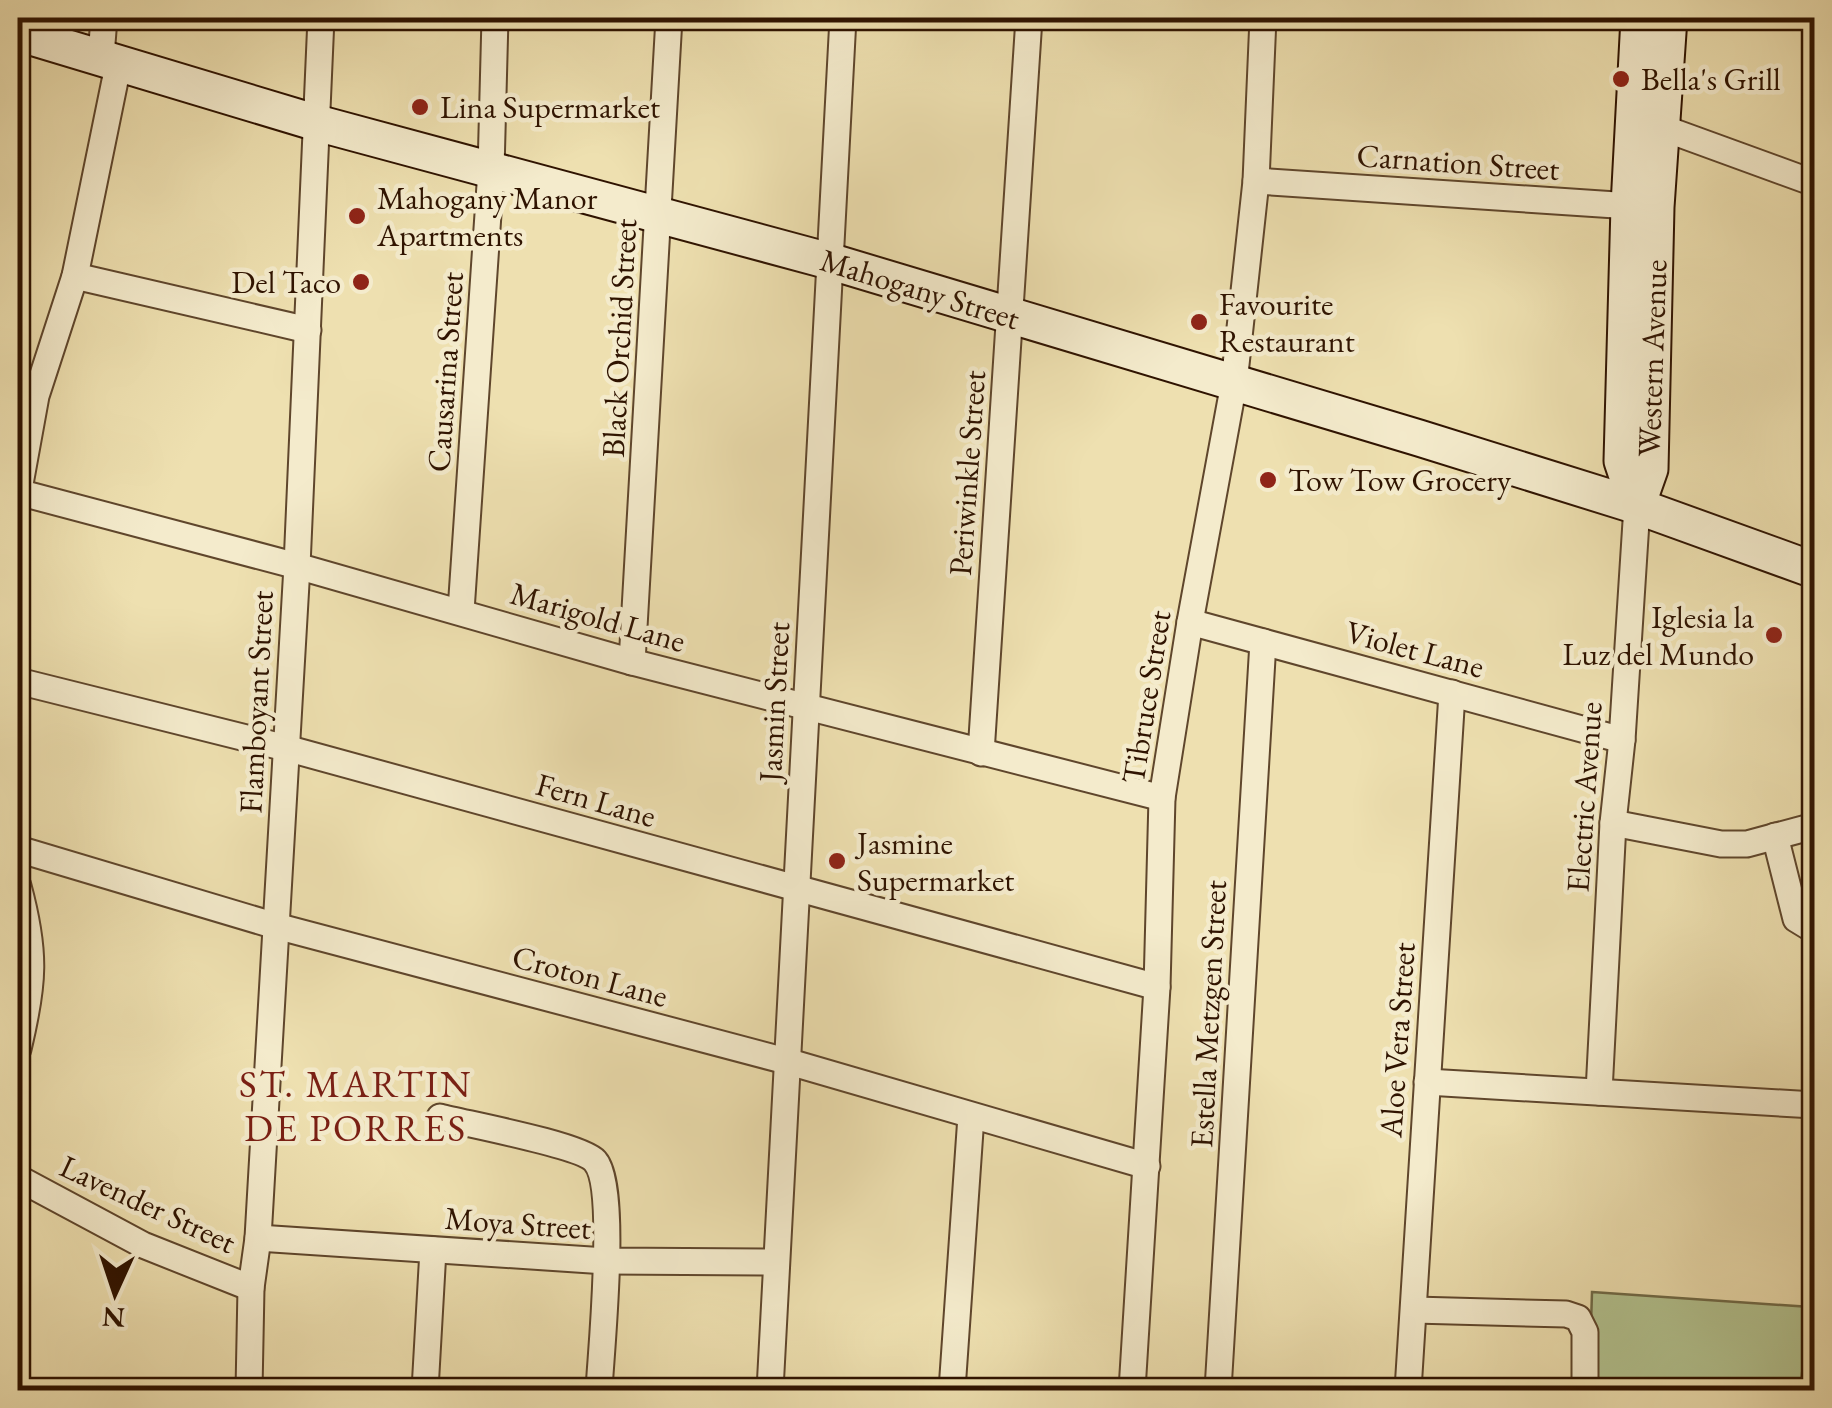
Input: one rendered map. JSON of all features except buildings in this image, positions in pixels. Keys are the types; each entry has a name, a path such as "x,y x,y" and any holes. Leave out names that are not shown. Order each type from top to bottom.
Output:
{"street":[{"path":"18,494 26,395 75,276 110,58 104,18"},
{"name":"Flamboyant Street","path":"249,1390 297,566 321,18"},
{"name":"Causarina Street","path":"460,611 491,170 495,18"},
{"name":"Black Orchid Street","path":"632,662 670,18"},
{"name":"Jasmin Street","path":"770,1390 843,18"},
{"name":"Periwinkle Street","path":"981,753 1029,18"},
{"name":"Tibruce Street","path":"1132,1390 1156,987 1162,798 1234,382 1256,181 1263,18"},
{"name":"Western Avenue","path":"1639,18 1649,127"},
{"name":"Western Avenue","path":"1636,506 1650,470 1642,207 1649,127 1669,18"},
{"name":"Mahogany Street","path":"18,33 317,122 829,260 1636,506 1814,570"},
{"path":"1649,127 1814,183"},
{"name":"Carnation Street","path":"1256,181 1642,207"},
{"path":"75,276 308,330"},
{"name":"Marigold Lane","path":"18,494 297,566 632,662 1162,798"},
{"name":"Electric Avenue","path":"1599,1092 1612,822 1622,740 1636,506"},
{"name":"Violet Lane","path":"1190,622 1622,740"},
{"name":"Estella Metzgen Street","path":"1218,1390 1263,642"},
{"name":"Fern Lane","path":"18,680 286,748 1156,987"},
{"name":"Aloe Vera Street","path":"1408,1390 1452,693"},
{"path":"1612,822 1720,844 1747,844 1814,826"},
{"path":"1775,836 1796,919 1814,930"},
{"name":"Croton Lane","path":"18,849 276,926 786,1062 1146,1166"},
{"path":"18,886 31,934 32,972 18,1049"},
{"path":"1427,1082 1814,1105"},
{"path":"952,1390 971,1116"},
{"path":"440,1117 572,1150 595,1160 606,1183 599,1390"},
{"name":"Lavender Street","path":"18,1178 143,1245 252,1288"},
{"name":"Moya Street","path":"258,1238 606,1261 775,1262"},
{"path":"425,1390 433,1250"},
{"path":"1414,1310 1566,1314 1578,1318 1585,1332 1585,1390"}],"green space":[{"path":"1592,1292 1810,1307 1800,1390 1589,1390"}],"place":[{"name":"Bella's Grill","path":"1621,79"},
{"name":"Lina Supermarket","path":"420,107"},
{"name":"Mahogany Manor Apartments","path":"357,216"},
{"name":"Del Taco","path":"361,282"},
{"name":"Favourite Restaurant","path":"1199,322"},
{"name":"Tow Tow Grocery","path":"1268,480"},
{"name":"Iglesia la Luz del Mundo","path":"1774,635"},
{"name":"Jasmine Supermarket","path":"837,861"}],"district":[{"name":"ST. MARTIN DE PORRES","path":"356,1106"}]}
